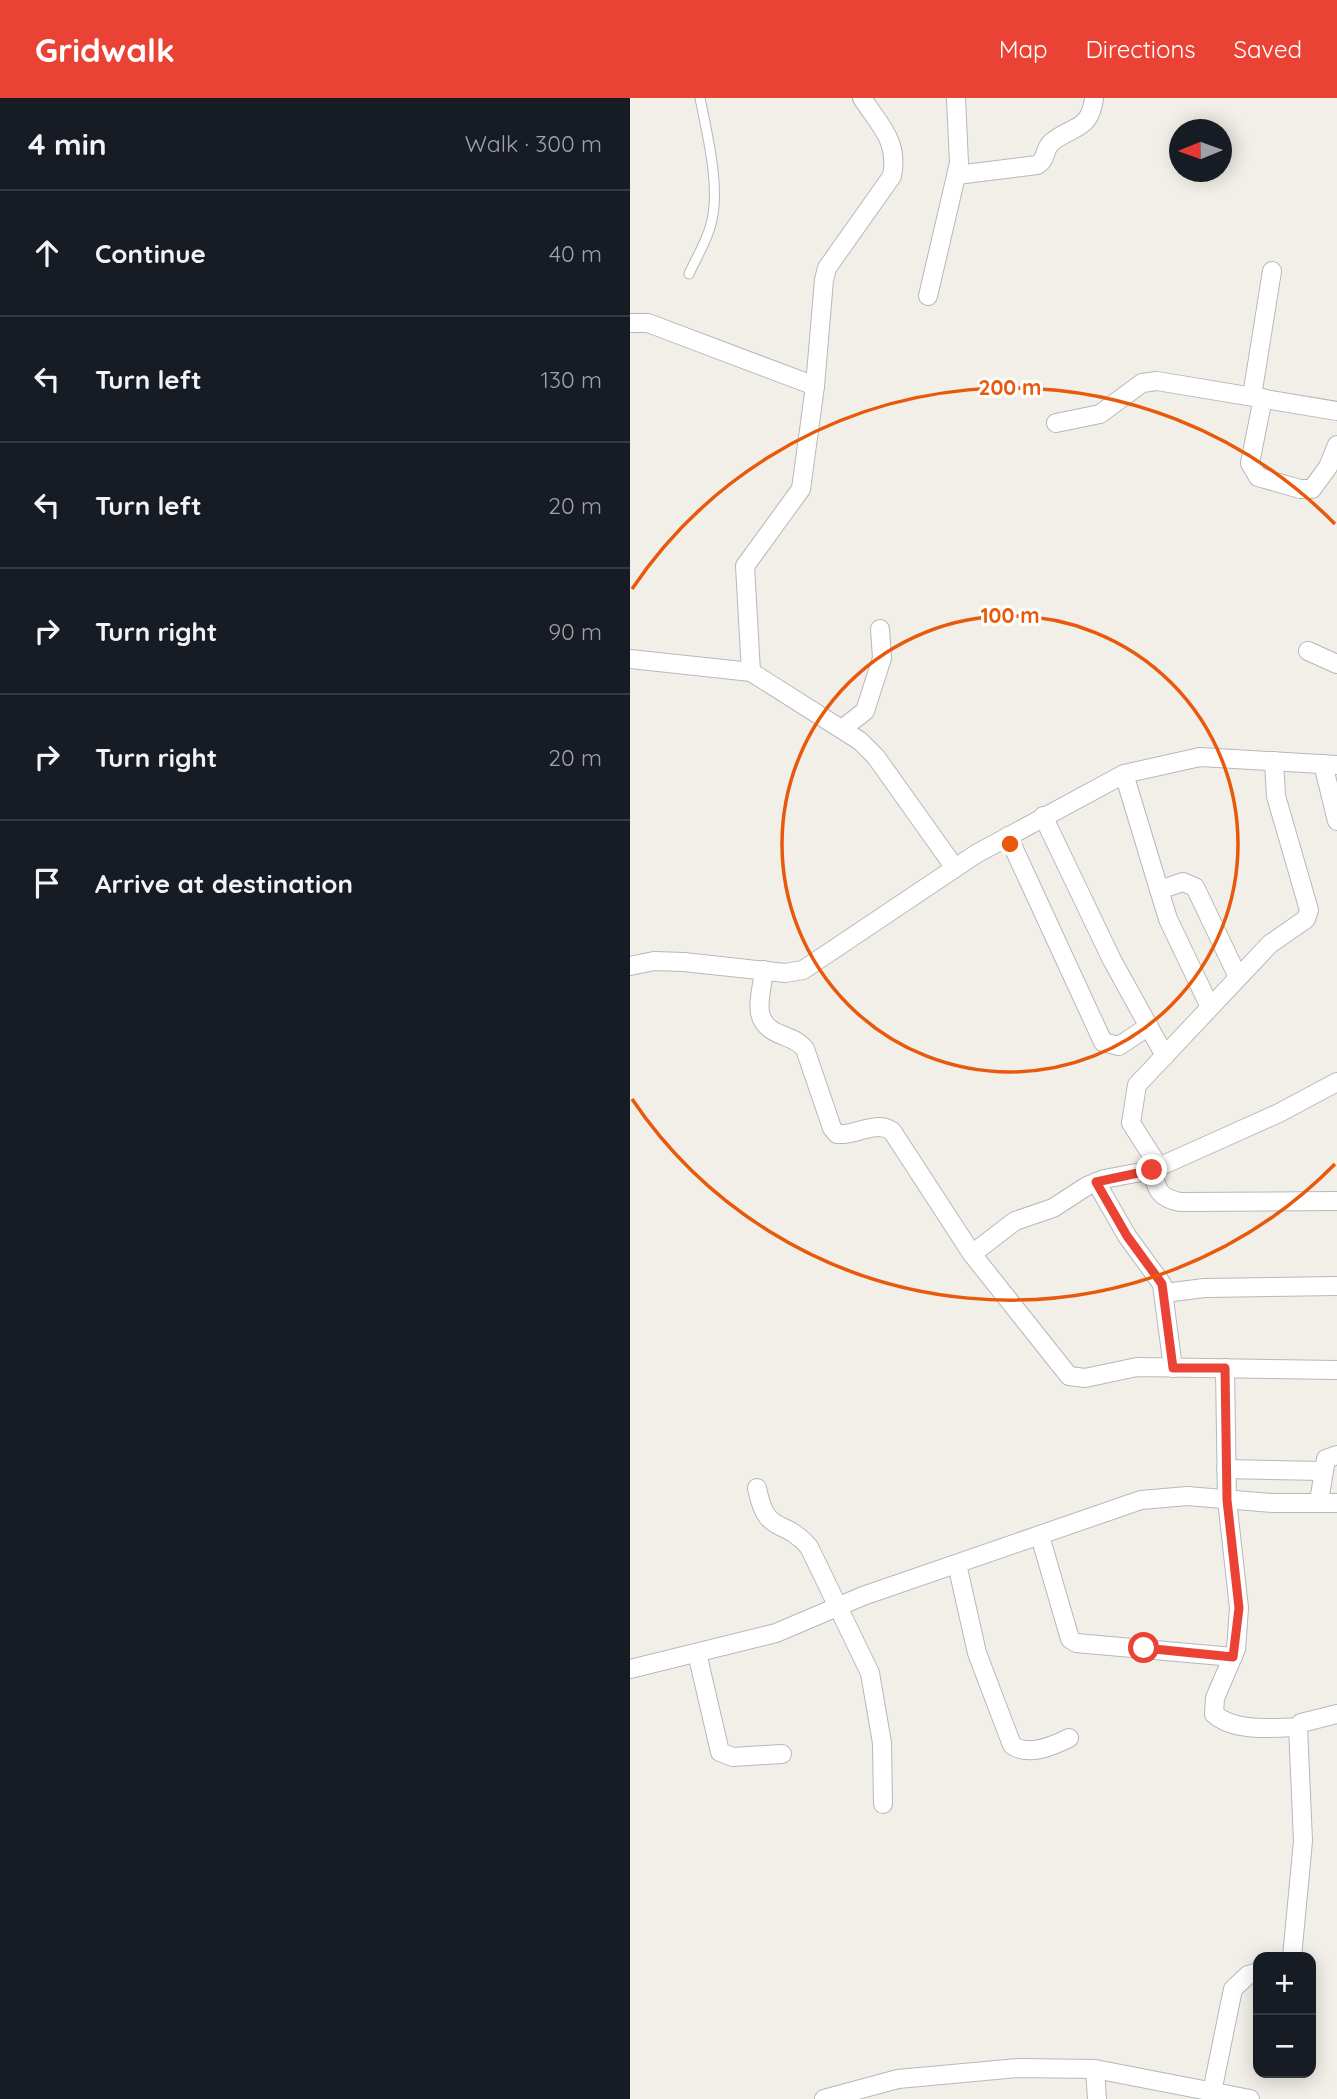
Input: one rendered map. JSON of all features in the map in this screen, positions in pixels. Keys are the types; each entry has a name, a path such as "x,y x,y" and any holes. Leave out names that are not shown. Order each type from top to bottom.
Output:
{"street":[{"path":"751,672 744,566 801,489 827,268 892,176 895,163 895,151 862,98"},
{"path":"928,296 960,163 956,98"},
{"path":"957,175 1037,165 1042,162 1052,142 1072,132 1088,118 1094,98"},
{"path":"1272,271 1250,464 1258,477 1300,489 1312,489 1328,467 1337,445"},
{"path":"630,323 648,323 815,386"},
{"path":"1056,424 1100,414 1142,383 1157,380 1337,411"},
{"path":"842,729 865,711 882,658 880,629"},
{"path":"1308,651 1337,664"},
{"path":"630,659 751,672 842,729 867,746 876,757 955,868"},
{"path":"630,966 669,961 764,970 803,970 955,868 1043,816 1124,774 1200,757 1330,765 1337,821"},
{"path":"1275,761 1276,796 1309,911 1306,919 1277,937 1137,1085 1131,1116 1133,1129 1155,1168 1157,1192 1166,1199 1180,1202 1337,1201"},
{"path":"1124,774 1168,919 1210,1007"},
{"path":"1043,816 1111,960 1165,1056"},
{"path":"1008,836 1103,1042 1119,1046 1149,1026"},
{"path":"1158,890 1183,881 1195,887 1238,977"},
{"path":"764,970 760,1016 762,1024 769,1030 800,1042 806,1049 832,1128 837,1134 845,1135 875,1126 891,1131 972,1254 1069,1376 1086,1378 1136,1367 1337,1370"},
{"path":"972,1254 1025,1216 1053,1208 1096,1182 1155,1168 1279,1113 1337,1082"},
{"path":"1096,1182 1127,1236 1165,1293 1173,1368"},
{"path":"1165,1293 1204,1287 1337,1286"},
{"path":"1225,1368 1227,1500 1239,1608 1233,1657 1215,1698 1214,1713 1221,1720 1257,1728 1298,1727 1301,1723 1337,1714"},
{"path":"630,1669 776,1633 840,1606 1141,1500 1187,1496 1227,1500 1328,1502 1322,1471 1325,1458 1337,1455"},
{"path":"1226,1469 1322,1471"},
{"path":"757,1488 762,1513 772,1525 800,1536 809,1547 840,1606 870,1673 881,1733 883,1804"},
{"path":"1040,1536 1070,1639 1076,1643 1233,1657"},
{"path":"957,1564 977,1653 1012,1745 1023,1750 1046,1748 1069,1738"},
{"path":"696,1653 720,1752 733,1758 782,1754"},
{"path":"1292,1952 1303,1841 1298,1727"},
{"path":"1212,2092 1233,1989 1253,1974"},
{"path":"824,2099 912,2077 1018,2068 1094,2069 1175,2092 1212,2092 1250,2099"},
{"path":"1094,2069 1097,2099"}],"lane":[{"path":"689,274 711,224 713,211 711,150 700,98"}],"route":[{"path":"1144,1648 1233,1657 1239,1608 1227,1500 1225,1368 1173,1368 1162,1284 1127,1236 1096,1182 1152,1170"}]}
